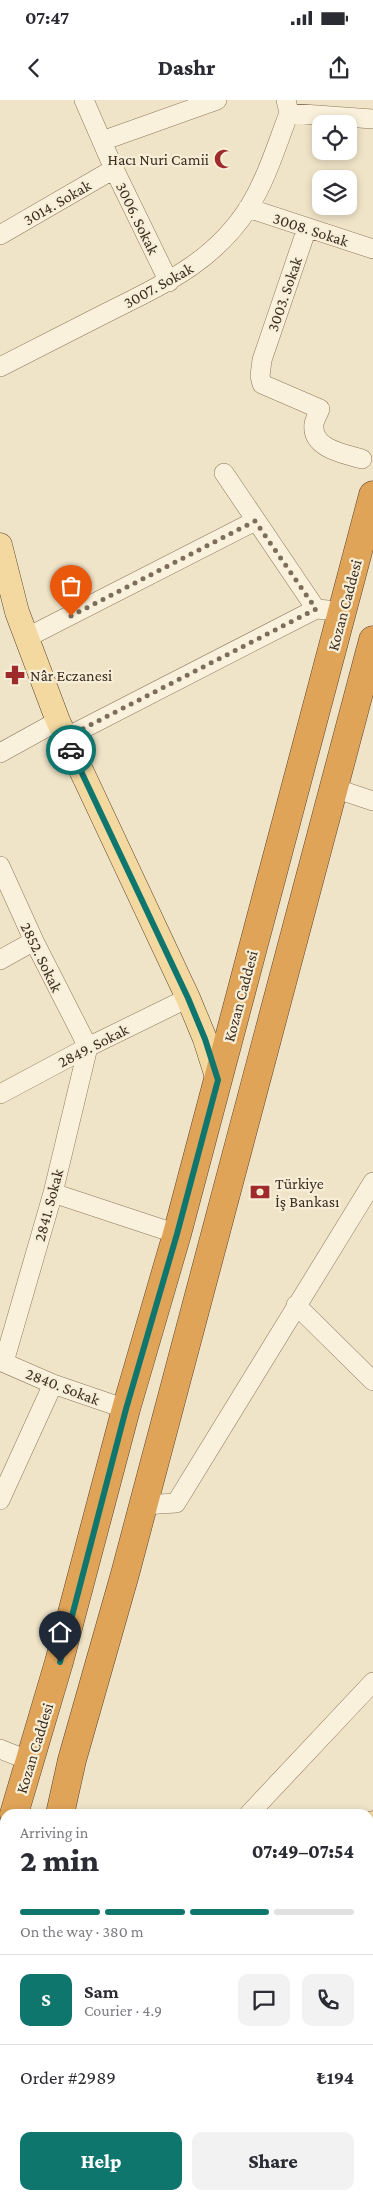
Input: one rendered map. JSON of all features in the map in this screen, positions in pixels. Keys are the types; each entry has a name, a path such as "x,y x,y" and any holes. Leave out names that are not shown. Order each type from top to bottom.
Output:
{"highway":[{"name":"Kozan Caddesi","path":"16,1809 60,1662 126,1409 177,1234 218,1080 329,611 373,495"},
{"path":"66,1809 72,1760 143,1504 373,640"}],"main road":[{"path":"0,545 4,577 61,730 188,998 205,1039 218,1080"}],"street":[{"name":"3006. Sokak","path":"84,100 114,169 169,282"},
{"path":"102,142 217,100"},
{"path":"287,106 373,119"},
{"name":"3007. Sokak","path":"0,367 169,282 197,264 222,240 248,208 259,189 287,106"},
{"name":"3014. Sokak","path":"0,236 114,169"},
{"name":"3008. Sokak","path":"248,208 373,249"},
{"name":"3003. Sokak","path":"307,228 262,360 260,376 262,384 320,409 314,425 316,438 329,449 362,459"},
{"path":"0,753 61,730 329,611 255,521 224,473"},
{"path":"26,638 255,521"},
{"path":"334,788 373,802"},
{"name":"2852. Sokak","path":"0,866 34,942 88,1046"},
{"path":"0,960 34,942"},
{"name":"2849. Sokak","path":"0,1094 88,1046 188,998"},
{"name":"2841. Sokak","path":"2,1361 52,1193 88,1046"},
{"path":"143,1504 176,1503 296,1305 372,1186"},
{"path":"52,1193 177,1234"},
{"path":"296,1305 373,1381"},
{"name":"2840. Sokak","path":"2,1361 53,1384 126,1409"},
{"path":"0,1500 53,1384"},
{"path":"254,1809 373,1682"},
{"path":"0,1749 30,1761"}],"way so far":[{"path":"71,616 255,521 316,609 65,738 71,750"}],"place":[{"name":"Hacı Nuri Camii","path":"224,159"},
{"name":"Nâr Eczanesi","path":"15,675"},
{"name":"Türkiye İş Bankası","path":"260,1192"}],"route":[{"path":"60,1662 126,1409 177,1234 218,1080 205,1039 188,998 71,750"}]}
